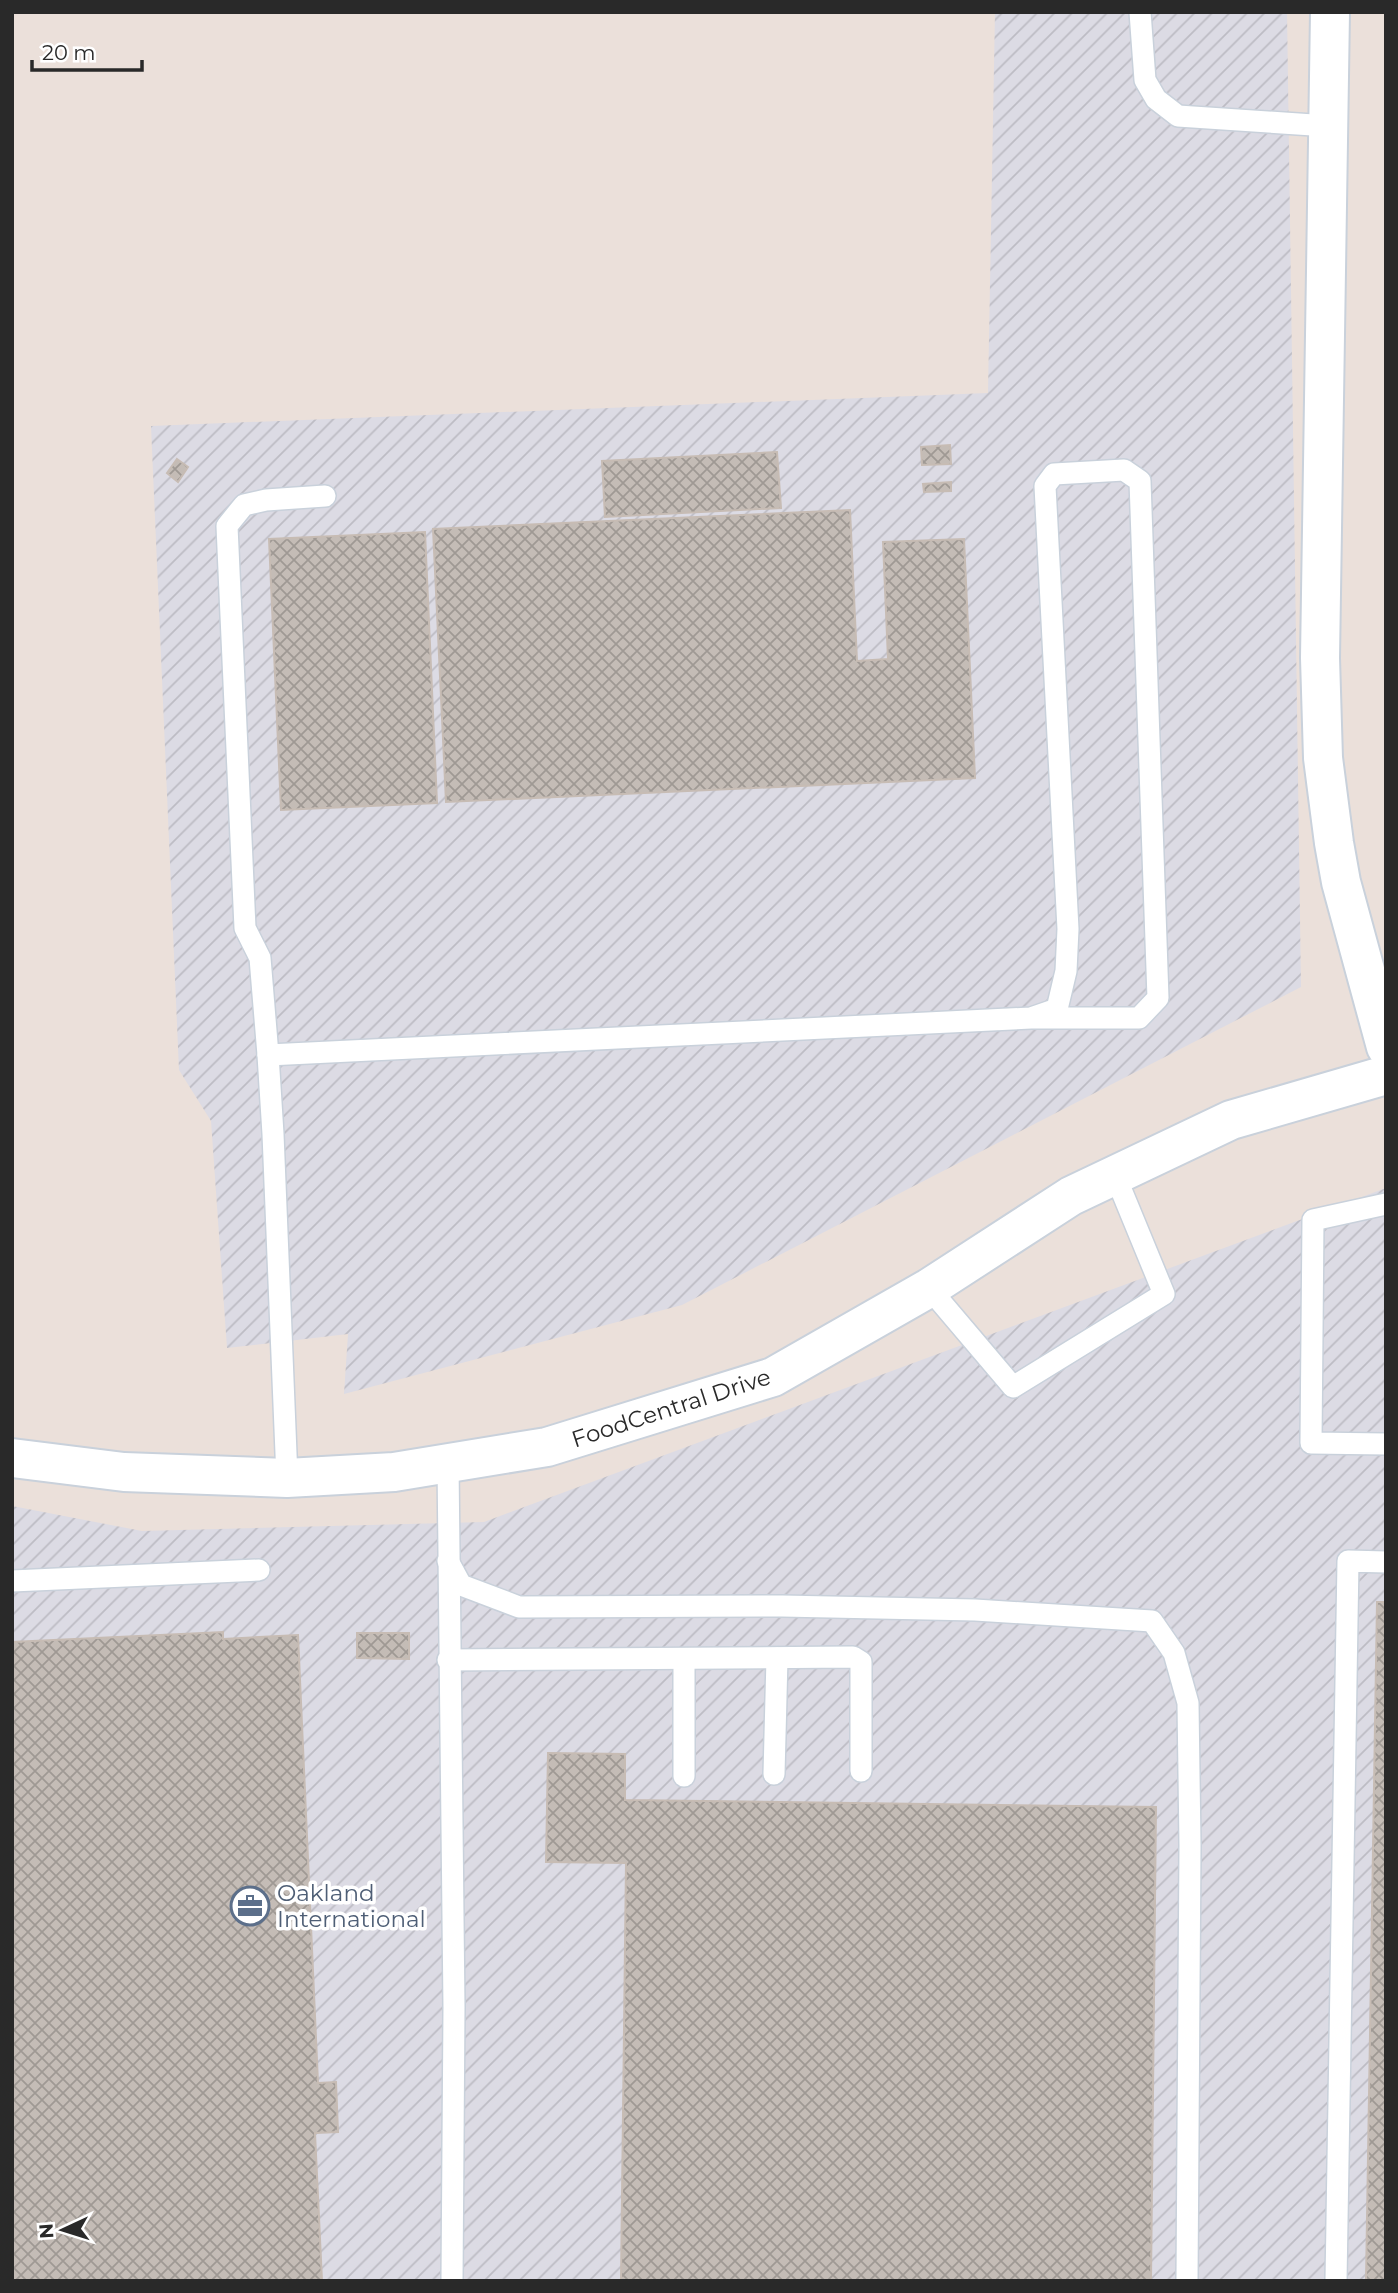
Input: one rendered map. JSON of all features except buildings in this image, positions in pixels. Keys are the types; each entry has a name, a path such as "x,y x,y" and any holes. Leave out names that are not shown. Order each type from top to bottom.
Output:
{"street":[{"path":"1330,12 1320,658 1323,758 1341,882 1386,1047"},
{"name":"FoodCentral Drive","path":"12,1458 124,1472 287,1478 394,1472 547,1447 773,1377 929,1288 1071,1196 1231,1120 1386,1075"}],"lane":[{"path":"1140,12 1145,80 1156,99 1178,116 1328,126"},
{"path":"268,1055 1031,1018 1139,1018 1158,998 1140,481 1124,470 1054,474 1045,486 1068,929 1066,971 1057,1009 1031,1018"},
{"path":"287,1478 274,1134 260,958 245,928 227,526 244,505 266,500 325,496"},
{"path":"929,1288 1013,1387 1164,1294 1115,1175"},
{"path":"1386,1204 1313,1220 1311,1443 1386,1444"},
{"path":"448,1463 454,2007 452,2281"},
{"path":"448,1561 461,1585 519,1606 782,1606 975,1611 1152,1621 1174,1653 1188,1703 1190,1845 1187,2281"},
{"path":"1336,2281 1348,1561 1386,1562"},
{"path":"12,1581 259,1570"},
{"path":"449,1660 853,1657 861,1662 861,1771"},
{"path":"774,1774 777,1658"},
{"path":"684,1659 684,1776"}],"shaded area":[{"path":"995,12 1287,12 1301,987 682,1305 344,1394 348,1334 227,1348 211,1121 179,1070 151,426 988,393"},
{"path":"1386,1188 1386,2281 12,2281 12,1506 142,1531 484,1522"}],"place":[{"name":"Oakland International","path":"250,1906"}]}
